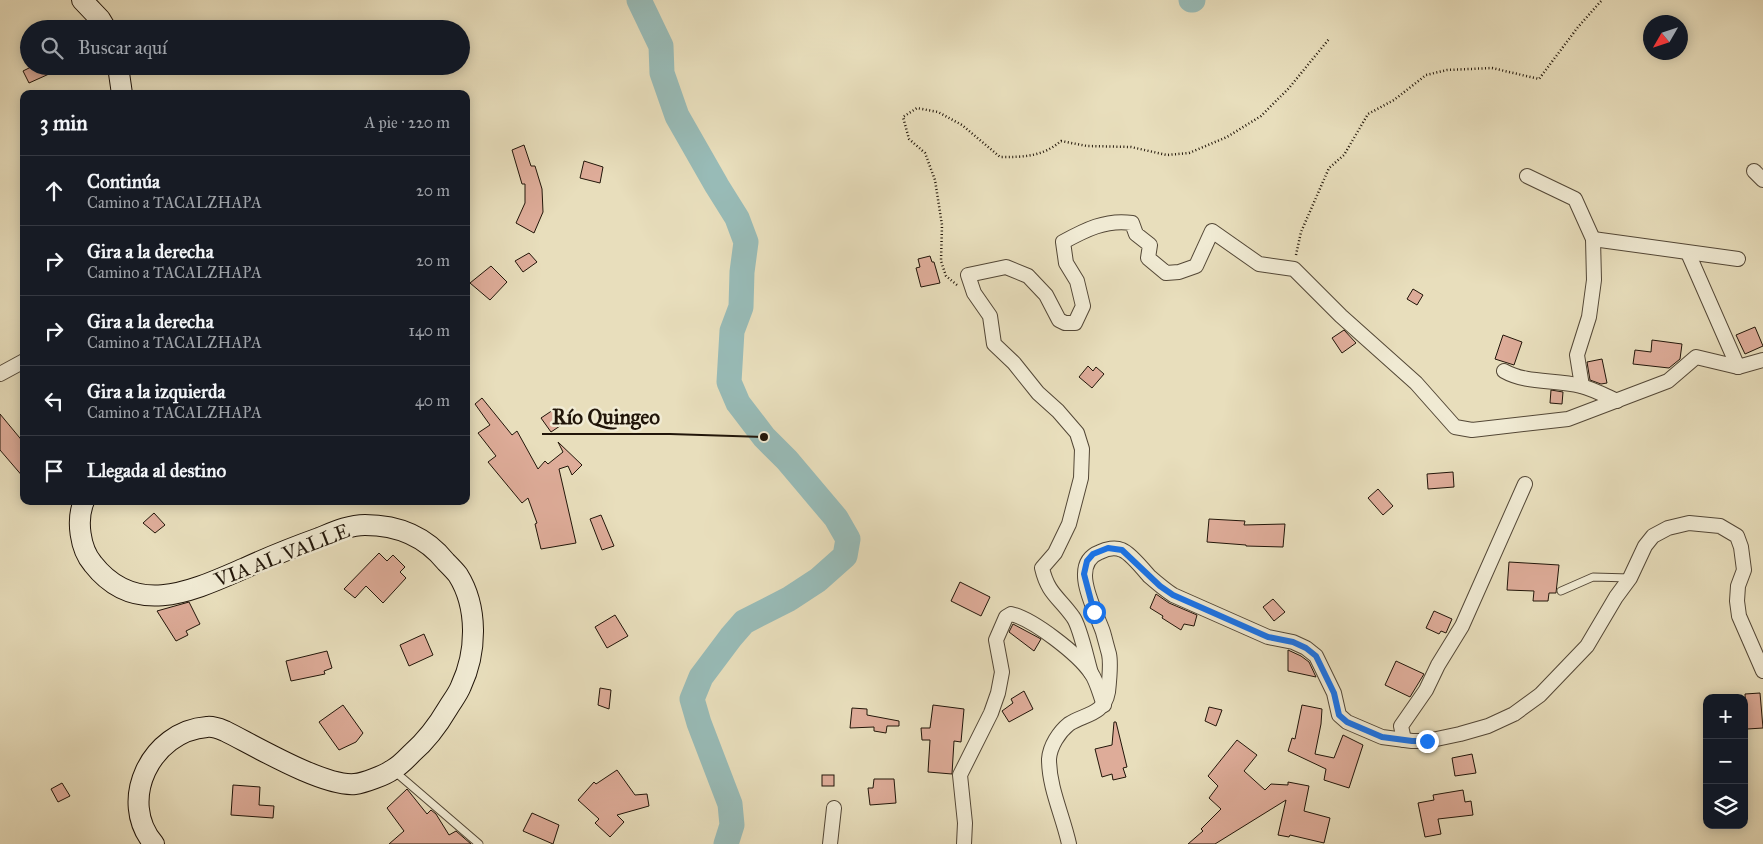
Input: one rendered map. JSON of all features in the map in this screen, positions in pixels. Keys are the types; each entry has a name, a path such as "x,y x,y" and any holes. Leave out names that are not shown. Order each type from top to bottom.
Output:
{"main road":[{"path":"82,0 101,20"},
{"path":"119,75 121,90"},
{"name":"VIA AL VALLE","path":"83,505 80,522 82,542 90,560 100,573 128,592 146,596 169,595 197,588 347,527 363,525 390,527 416,536 436,549 458,576 472,609 473,642 468,669 461,686 437,727 418,748 393,770 356,784 337,782 320,778 225,731 209,726 187,730 160,747 150,759 143,777 138,797 141,824 154,844"}],"street":[{"path":"1527,176 1575,199 1593,239 1594,280 1590,308 1577,355 1582,386"},
{"path":"1104,705 1091,673 1074,618 1056,598 1046,583 1042,568 1055,552 1068,524 1081,478 1082,449 1076,433 1058,411 1038,393 1014,364 994,344 990,316 974,293 968,275 1006,268 1028,276 1046,295 1059,320 1065,323 1075,323 1083,306 1077,281 1066,263 1063,242 1080,232 1100,224 1120,221 1132,223 1136,234 1150,245 1148,258 1166,273 1179,272 1196,266 1212,231 1259,264 1294,269 1341,316 1416,383 1455,427 1472,430 1568,419 1668,381 1696,357 1738,367 1763,360"},
{"path":"1593,239 1738,259"},
{"path":"1688,253 1738,367"},
{"path":"0,374 20,363"},
{"path":"1504,371 1530,380 1582,386 1618,400"},
{"path":"1404,740 1401,726 1426,690 1438,665 1462,626 1525,484"},
{"path":"1068,844 1053,788 1049,758 1052,746 1061,732 1070,723 1085,718 1104,705 1108,692 1110,657 1089,595 1084,574 1087,561 1093,554 1108,548 1122,550 1160,586 1173,595 1268,637 1293,642 1306,648 1316,656 1334,693 1339,715 1347,722 1382,737 1427,741 1480,728 1514,714 1540,695 1587,646 1630,578 1645,546 1653,536 1668,528 1688,523 1720,526 1737,536 1744,570 1738,586 1739,616 1763,671"},
{"path":"964,844 965,823 960,775 998,693 1002,672 996,640 1006,617 1011,614 1035,625 1073,653 1091,673"},
{"path":"830,844 834,808"}],"lane":[{"path":"1561,591 1593,577 1630,578"},
{"path":"393,770 479,844"}],"path":[{"path":"1294,269 1301,232 1329,168 1344,154 1368,114 1394,100 1426,75 1447,70 1492,68 1539,79 1578,27 1602,0"},
{"path":"974,293 956,285 946,276 941,261 942,225 935,180 925,153 909,138 903,117 917,108 938,112 962,125 1000,157 1022,157 1049,151 1061,141 1087,146 1130,147 1167,155 1189,153 1227,137 1261,116 1289,88 1329,39"}],"building":[{"path":"25,75 47,75 29,83"},
{"path":"524,145 531,166 535,166 542,189 543,212 534,233 516,223 525,203 525,184 522,184 512,150"},
{"path":"584,161 603,167 600,183 580,178"},
{"path":"529,253 537,262 523,272 515,261"},
{"path":"930,256 932,262 934,262 940,283 921,287 916,268 920,267 918,259"},
{"path":"491,266 507,282 490,300 470,283"},
{"path":"1413,289 1423,295 1417,305 1407,299"},
{"path":"1755,327 1763,346 1745,354 1736,335"},
{"path":"1344,330 1356,343 1342,353 1332,338"},
{"path":"1503,335 1522,342 1514,365 1495,359"},
{"path":"1652,340 1682,344 1680,359 1669,368 1633,364 1635,350 1651,352"},
{"path":"1602,359 1607,383 1601,384 1590,380 1587,362"},
{"path":"1088,366 1093,371 1096,367 1104,374 1092,388 1079,377"},
{"path":"1551,390 1563,392 1562,404 1550,403"},
{"path":"482,398 512,435 517,431 538,469 545,461 548,464 563,452 558,442 582,465 572,475 568,466 559,469 576,543 541,549 535,524 537,523 528,498 522,503 488,462 496,456 478,433 490,425 475,404"},
{"path":"556,408 566,422 551,432 541,418"},
{"path":"0,414 20,438 20,473 0,450"},
{"path":"1453,472 1454,487 1428,489 1427,474"},
{"path":"1378,489 1393,506 1383,515 1368,498"},
{"path":"154,513 165,525 155,533 143,523"},
{"path":"601,515 614,546 602,550 590,519"},
{"path":"1209,519 1245,521 1244,525 1285,524 1283,547 1207,542"},
{"path":"379,553 387,561 393,555 405,567 400,572 406,578 383,603 366,586 355,598 344,589"},
{"path":"1509,562 1559,565 1556,593 1549,593 1548,601 1533,601 1534,591 1507,590"},
{"path":"960,582 990,597 981,616 951,601"},
{"path":"1156,594 1169,603 1197,615 1194,626 1184,624 1181,630 1150,608"},
{"path":"1273,599 1285,612 1274,621 1263,607"},
{"path":"189,602 200,624 186,631 188,635 176,641 157,611"},
{"path":"1434,611 1452,619 1446,633 1441,631 1439,634 1426,628"},
{"path":"615,615 628,636 607,648 595,627"},
{"path":"1013,624 1041,639 1034,651 1009,632"},
{"path":"424,634 433,655 409,666 400,645"},
{"path":"1288,650 1309,662 1316,677 1288,671"},
{"path":"327,651 332,668 324,671 325,674 291,681 286,661"},
{"path":"1396,661 1424,674 1410,697 1385,685"},
{"path":"600,688 611,690 609,709 598,705"},
{"path":"1024,691 1033,709 1009,722 1002,711 1013,703 1011,699"},
{"path":"1760,693 1763,728 1748,729 1748,694 1745,694"},
{"path":"343,705 363,733 356,742 339,750 319,722"},
{"path":"933,705 964,709 961,742 954,741 952,774 928,772 930,740 922,740 921,728 930,728"},
{"path":"1302,705 1322,709 1315,754 1334,758 1343,735 1363,745 1349,788 1324,780 1326,769 1288,751 1292,738 1295,739"},
{"path":"1209,707 1222,710 1216,726 1205,721"},
{"path":"852,708 867,709 867,715 899,721 899,726 887,726 886,733 874,731 874,727 850,728"},
{"path":"1114,722 1116,722 1127,767 1123,768 1126,777 1113,780 1112,774 1102,777 1095,749 1112,745"},
{"path":"1237,740 1257,755 1244,771 1265,790 1271,784 1288,785 1288,782 1309,786 1304,811 1330,818 1324,843 1290,835 1289,837 1278,835 1286,800 1215,844 1188,844 1203,831 1201,829 1221,809 1209,798 1218,786 1208,776"},
{"path":"1472,754 1476,773 1455,776 1452,758"},
{"path":"617,770 635,795 647,794 649,806 617,815 624,822 610,837 595,823 599,819 578,800 594,782 596,784"},
{"path":"822,775 834,775 834,786 822,786"},
{"path":"874,779 894,779 896,803 870,805 868,788 873,788"},
{"path":"62,783 70,796 58,802 51,789"},
{"path":"233,785 260,787 259,805 274,806 273,818 231,815"},
{"path":"407,789 427,814 431,810 436,814 449,835 456,831 471,844 389,844 404,831 387,808"},
{"path":"1463,790 1465,802 1471,801 1473,815 1438,819 1441,834 1425,837 1418,803 1434,800 1433,795"},
{"path":"532,813 559,825 553,844 523,831"}],"waterway":[{"path":"639,0 661,46 662,73 677,116 737,218 746,242 742,272 741,307 732,331 729,382 738,403 764,437 787,460 836,518 848,539 845,556 818,580 789,599 744,622 701,677 692,699 699,723 730,804 732,825 726,844"}],"place":[{"name":"Río Quingeo","path":"764,437"}],"route":[{"path":"1094,612 1084,574 1087,561 1093,554 1108,548 1122,550 1160,586 1173,595 1268,637 1293,642 1306,648 1316,656 1334,693 1339,715 1347,722 1382,737 1427,741"}]}
